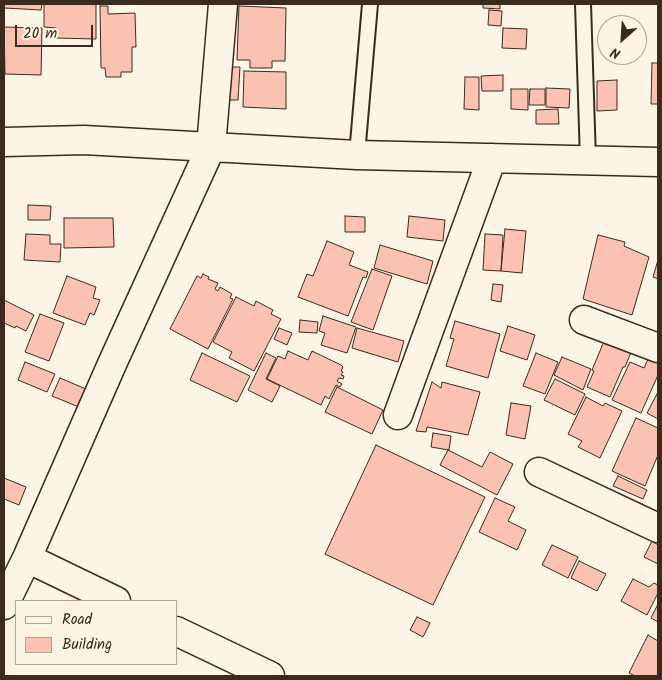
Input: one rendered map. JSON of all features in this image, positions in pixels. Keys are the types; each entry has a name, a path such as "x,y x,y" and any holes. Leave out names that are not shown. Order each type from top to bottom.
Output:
{"street":[{"path":"4,605 27,558 112,364 211,147 223,4"},
{"path":"4,142 84,140 357,155 658,162"},
{"path":"398,415 492,158"},
{"path":"584,320 658,348"},
{"path":"539,472 658,528"},
{"path":"27,558 114,600"},
{"path":"178,632 270,676"}],"lane":[{"path":"357,155 370,4"},
{"path":"583,4 588,160"}],"building":[{"path":"4,4 42,4 41,10 4,8"},
{"path":"44,4 96,4 96,39 56,38 56,28 44,27"},
{"path":"483,4 500,4 500,9 483,8"},
{"path":"100,6 108,6 108,14 135,13 136,47 132,47 132,72 121,72 121,77 106,77 105,68 101,68"},
{"path":"239,6 286,8 285,61 272,61 272,68 250,68 250,60 237,60"},
{"path":"489,10 502,11 501,26 488,25"},
{"path":"4,27 42,28 41,75 5,74"},
{"path":"503,28 527,29 526,49 502,48"},
{"path":"652,63 658,63 658,104 651,104"},
{"path":"226,67 240,67 238,100 225,100"},
{"path":"244,71 286,72 286,109 243,107"},
{"path":"503,75 503,91 482,91 481,76"},
{"path":"465,77 479,77 479,110 464,109"},
{"path":"617,80 617,110 597,111 597,81"},
{"path":"546,88 570,89 569,108 546,107"},
{"path":"511,89 528,89 528,110 511,109"},
{"path":"530,89 545,89 545,105 529,105"},
{"path":"558,109 559,124 536,124 536,110"},
{"path":"28,205 51,206 50,220 28,220"},
{"path":"345,216 365,217 365,232 345,232"},
{"path":"409,216 445,220 443,241 407,237"},
{"path":"64,218 113,218 114,247 64,248"},
{"path":"505,229 526,231 522,273 501,271"},
{"path":"26,234 50,235 50,244 61,244 60,262 24,260"},
{"path":"485,234 503,235 501,271 483,270"},
{"path":"598,235 625,242 624,246 649,257 632,315 583,299"},
{"path":"327,241 354,252 349,265 368,272 366,278 363,277 348,316 298,297 307,274 313,276"},
{"path":"380,245 433,261 427,284 374,268"},
{"path":"658,260 658,279 653,277"},
{"path":"372,269 392,276 373,330 351,322"},
{"path":"203,274 209,277 208,279 218,283 215,289 218,291 220,287 232,294 230,298 233,299 208,349 170,329 197,276 201,278"},
{"path":"67,276 96,287 93,298 100,300 94,315 90,313 85,325 53,313"},
{"path":"493,284 503,285 501,302 491,300"},
{"path":"236,297 254,306 256,301 273,310 271,314 281,319 254,371 229,358 232,352 213,342"},
{"path":"4,300 34,315 26,331 4,323"},
{"path":"40,314 64,323 49,361 25,352"},
{"path":"323,316 356,327 347,353 321,345 325,333 319,331"},
{"path":"300,320 318,322 317,333 299,332"},
{"path":"455,321 500,334 488,378 446,366 454,339 450,338"},
{"path":"508,326 535,335 527,360 500,351"},
{"path":"279,328 292,333 287,345 274,339"},
{"path":"357,328 404,341 398,362 352,348"},
{"path":"605,339 632,350 610,397 587,387"},
{"path":"288,351 308,360 312,351 343,367 341,375 344,376 343,379 339,378 337,381 342,384 340,387 336,385 329,399 325,396 321,405 267,379 278,356 285,359"},
{"path":"202,353 250,376 237,402 190,380"},
{"path":"266,353 276,358 266,379 280,386 272,402 248,390"},
{"path":"536,353 558,362 545,394 523,386"},
{"path":"562,357 591,369 583,390 554,375"},
{"path":"649,357 658,362 658,375 641,413 612,400 630,362 644,368"},
{"path":"25,362 55,374 47,392 18,380"},
{"path":"60,378 86,389 79,407 52,396"},
{"path":"555,379 585,394 575,415 544,400"},
{"path":"432,382 441,388 442,382 480,392 468,435 427,427 426,432 416,431"},
{"path":"337,387 383,410 372,434 325,412"},
{"path":"658,392 658,419 647,413"},
{"path":"586,397 603,406 605,403 622,411 600,458 578,447 582,441 568,434"},
{"path":"511,403 531,406 525,439 506,435"},
{"path":"636,418 658,428 658,455 645,486 612,471"},
{"path":"433,433 451,436 449,450 431,447"},
{"path":"376,445 485,497 433,605 325,554"},
{"path":"448,450 482,467 490,452 513,464 497,495 440,465"},
{"path":"618,476 647,490 643,499 613,486"},
{"path":"4,478 26,487 19,505 4,499"},
{"path":"495,498 515,507 508,521 526,530 517,550 479,532"},
{"path":"652,541 658,545 658,564 644,557"},
{"path":"552,545 578,557 568,578 542,565"},
{"path":"579,561 606,574 597,591 571,578"},
{"path":"633,579 649,587 654,583 658,585 658,593 647,615 621,601"},
{"path":"658,604 658,622 651,618"},
{"path":"417,617 430,623 423,637 410,630"},
{"path":"648,635 658,641 658,676 635,676 629,673"}]}
